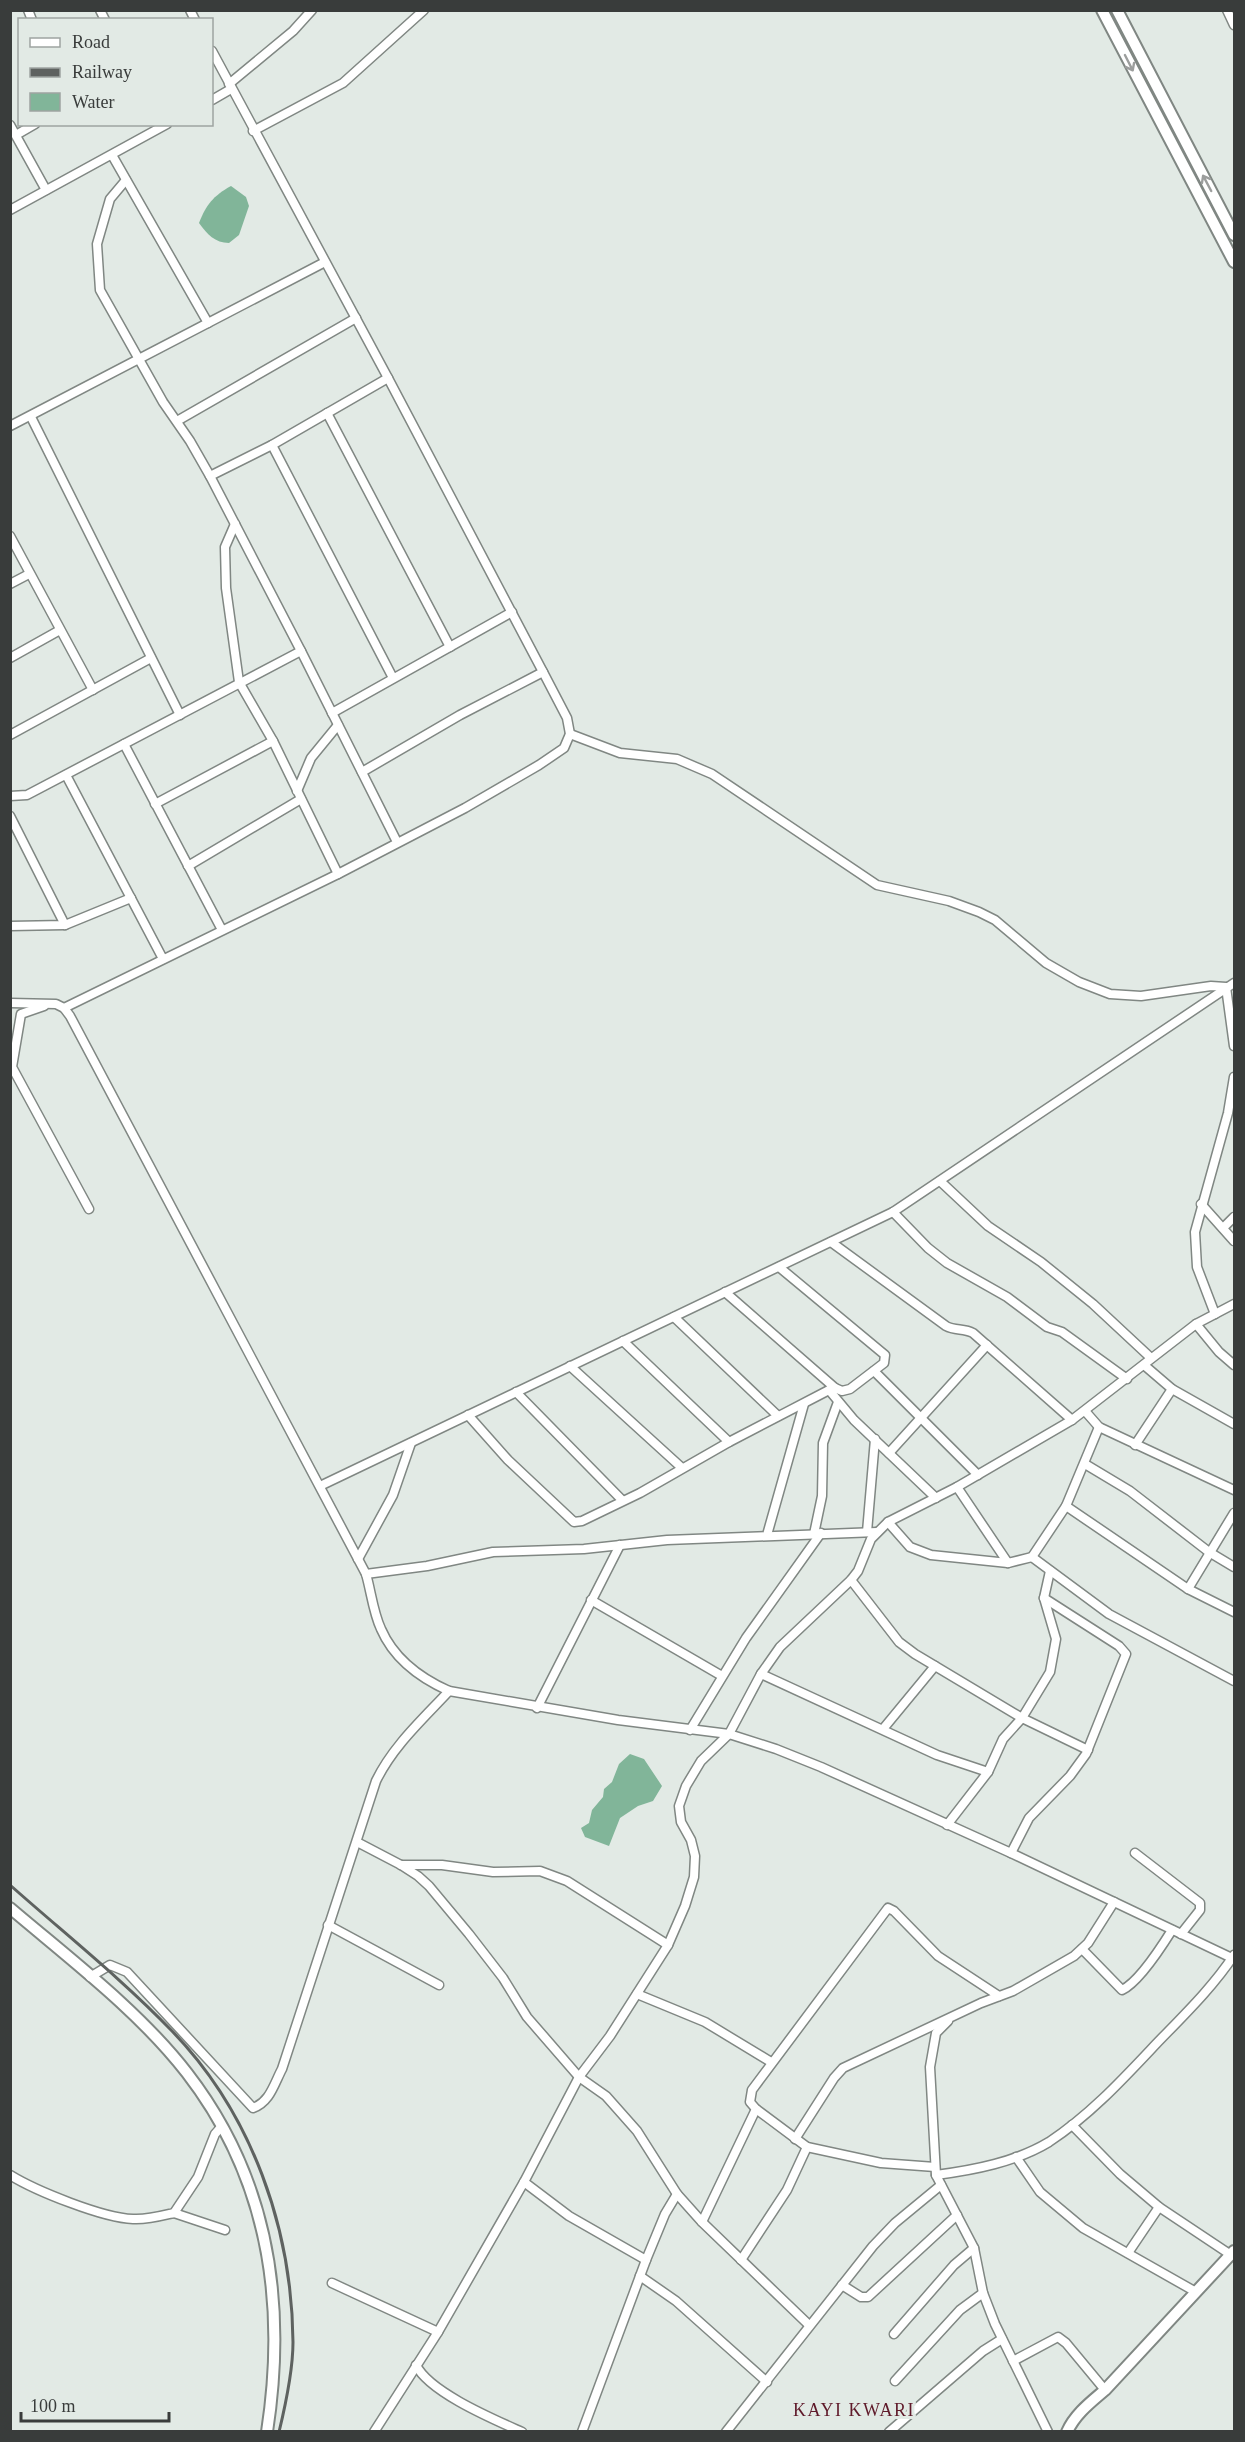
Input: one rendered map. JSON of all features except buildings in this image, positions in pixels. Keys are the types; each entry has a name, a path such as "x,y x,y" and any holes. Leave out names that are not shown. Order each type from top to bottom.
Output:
{"street":[{"path":"213,99 293,31 312,10"},
{"path":"253,131 343,83 424,10"},
{"path":"1102,10 1234,262"},
{"path":"1117,10 1234,235"},
{"path":"1227,10 1234,25"},
{"path":"10,1003 51,1004 64,1008 338,874 465,808 564,748 570,734 567,718 512,612 213,53"},
{"path":"10,125 46,190"},
{"path":"16,135 32,126"},
{"path":"10,210 163,126"},
{"path":"112,154 208,323"},
{"path":"126,180 110,199 97,244 100,290 163,402 210,476 397,843"},
{"path":"10,426 31,417 273,287 325,262"},
{"path":"177,421 356,318"},
{"path":"210,476 272,445 388,378"},
{"path":"327,413 450,647"},
{"path":"31,417 180,715"},
{"path":"272,445 393,678"},
{"path":"235,524 225,547 225,588 239,682 273,741 338,874"},
{"path":"10,536 93,690"},
{"path":"10,584 29,574"},
{"path":"332,713 512,612"},
{"path":"10,658 60,630"},
{"path":"10,796 27,795 301,651"},
{"path":"10,735 151,658"},
{"path":"362,772 460,715 543,672"},
{"path":"188,866 299,795 311,758 338,725"},
{"path":"570,734 620,753 677,759 712,774 877,885 949,901 980,912 995,920 1047,963 1079,982 1110,994 1141,996 1230,985"},
{"path":"155,804 273,741"},
{"path":"124,744 222,930"},
{"path":"66,775 163,959"},
{"path":"10,816 65,925"},
{"path":"10,926 65,925 131,898"},
{"path":"1230,985 1234,1047"},
{"path":"320,1486 893,1212 1230,985"},
{"path":"51,1004 21,1014 12,1067 89,1209"},
{"path":"64,1008 366,1574 381,1629 405,1664 430,1683 449,1691 537,1708 729,1734 776,1749 1011,1853 1234,1957 1190,2008 1109,2094 1047,2143 1016,2157 970,2171 936,2171 881,2163 807,2147 756,2109 750,2102 749,2097 752,2090 888,1908 894,1911 938,1956 999,1996"},
{"path":"1215,1314 1197,1266 1195,1232 1228,1113 1234,1077"},
{"path":"940,1181 988,1226 1041,1262 1093,1304 1172,1389 1234,1424"},
{"path":"1201,1204 1234,1241"},
{"path":"893,1212 928,1248 947,1263 1007,1297 1047,1327 1062,1332 1127,1379"},
{"path":"1223,1228 1234,1217"},
{"path":"831,1242 946,1326 966,1330 987,1345 1072,1420"},
{"path":"468,1415 508,1460 574,1522 582,1521 640,1493 729,1442 832,1389 845,1391 884,1363 885,1355 779,1266"},
{"path":"725,1292 832,1389 838,1402 936,1498"},
{"path":"366,1574 427,1566 493,1552 585,1549 668,1540 872,1532 957,1487 1072,1420 1196,1324 1234,1304"},
{"path":"674,1317 778,1416"},
{"path":"1196,1324 1219,1352 1234,1365"},
{"path":"623,1341 729,1442"},
{"path":"889,1453 987,1345"},
{"path":"570,1366 682,1468"},
{"path":"874,1371 978,1475"},
{"path":"1135,1445 1172,1389"},
{"path":"516,1392 622,1500"},
{"path":"690,1730 746,1638 818,1534 822,1496 823,1443 838,1402"},
{"path":"767,1535 804,1404"},
{"path":"1085,1411 1099,1427 1234,1490"},
{"path":"888,1522 910,1547 931,1555 1008,1563 1032,1557 1066,1506 1099,1427"},
{"path":"374,2432 438,2332 524,2182 579,2077 610,2036 668,1945 685,1906 694,1877 695,1856 691,1840 681,1822 679,1806 686,1786 701,1761 729,1734 761,1674 780,1647 858,1571 872,1532 875,1439"},
{"path":"358,1559 393,1496 411,1443"},
{"path":"1085,1464 1130,1491 1209,1552 1234,1567"},
{"path":"957,1487 1008,1563"},
{"path":"1066,1506 1188,1589 1234,1612"},
{"path":"1188,1589 1234,1513"},
{"path":"537,1708 620,1545"},
{"path":"1032,1557 1108,1614 1234,1682"},
{"path":"947,1825 988,1772 1004,1739 1022,1718 1044,1684 1054,1657 1056,1639 1044,1598 1050,1571"},
{"path":"851,1580 899,1642 1022,1718 1088,1750"},
{"path":"1011,1853 1029,1818 1070,1776 1088,1750 1126,1654 1119,1646 1044,1598"},
{"path":"591,1600 722,1676"},
{"path":"883,1729 935,1666"},
{"path":"761,1674 947,1759 988,1772"},
{"path":"90,1977 110,1965 127,1972 253,2108 260,2105 272,2092 282,2069 376,1781 386,1761 449,1691"},
{"path":"357,1842 418,1876 436,1894 502,1978 527,2017 579,2077 617,2106 637,2131 677,2194 702,2222 809,2325"},
{"path":"1135,1853 1200,1903 1200,1910 1181,1934"},
{"path":"401,1865 442,1865 494,1872 540,1871 550,1873 567,1881 668,1945"},
{"path":"795,2139 834,2078 843,2068 1026,1984 1082,1949 1114,1902"},
{"path":"10,1908 141,2023 186,2071 222,2126 242,2164 258,2213 272,2276 276,2338 273,2389 267,2432"},
{"path":"328,1925 439,1985"},
{"path":"1082,1949 1122,1990 1161,1948 1172,1930"},
{"path":"637,1994 705,2022 771,2062"},
{"path":"948,2020 936,2033 930,2067 936,2171 974,2248 984,2293 1002,2339 1048,2432"},
{"path":"702,2222 756,2109"},
{"path":"1068,2432 1077,2416 1105,2390 1233,2253 1159,2207 1120,2174 1072,2125"},
{"path":"174,2213 198,2177 215,2134 222,2126"},
{"path":"741,2260 787,2190 807,2147"},
{"path":"1016,2157 1040,2192 1059,2210 1083,2228 1196,2292"},
{"path":"10,2175 40,2191 118,2218 136,2220 174,2213 225,2230"},
{"path":"524,2182 569,2216 646,2260"},
{"path":"726,2432 809,2325 895,2223 941,2185"},
{"path":"582,2432 646,2260 665,2214 677,2194"},
{"path":"1128,2253 1159,2207"},
{"path":"842,2285 861,2297 868,2297 957,2215"},
{"path":"894,2334 954,2265 974,2248"},
{"path":"640,2276 676,2301 767,2382"},
{"path":"332,2283 438,2332"},
{"path":"895,2381 960,2310 984,2293"},
{"path":"1013,2361 1059,2337 1105,2390"},
{"path":"889,2432 983,2351 1002,2339"},
{"path":"416,2364 427,2381 491,2418 522,2432"}],"water":[{"path":"231,186 246,197 249,206 239,235 229,243 212,237 199,223 211,201"},
{"path":"630,1754 644,1759 662,1786 653,1801 638,1806 620,1818 609,1846 585,1837 581,1828 589,1823 592,1810 603,1797 604,1789 612,1782 619,1764"}],"railway":[{"path":"10,1885 113,1975 172,2031 225,2099 245,2136 262,2175 275,2215 285,2257 291,2299 292,2364 279,2432"}],"district":[{"name":"KAYI KWARI","path":"854,2410"}]}
